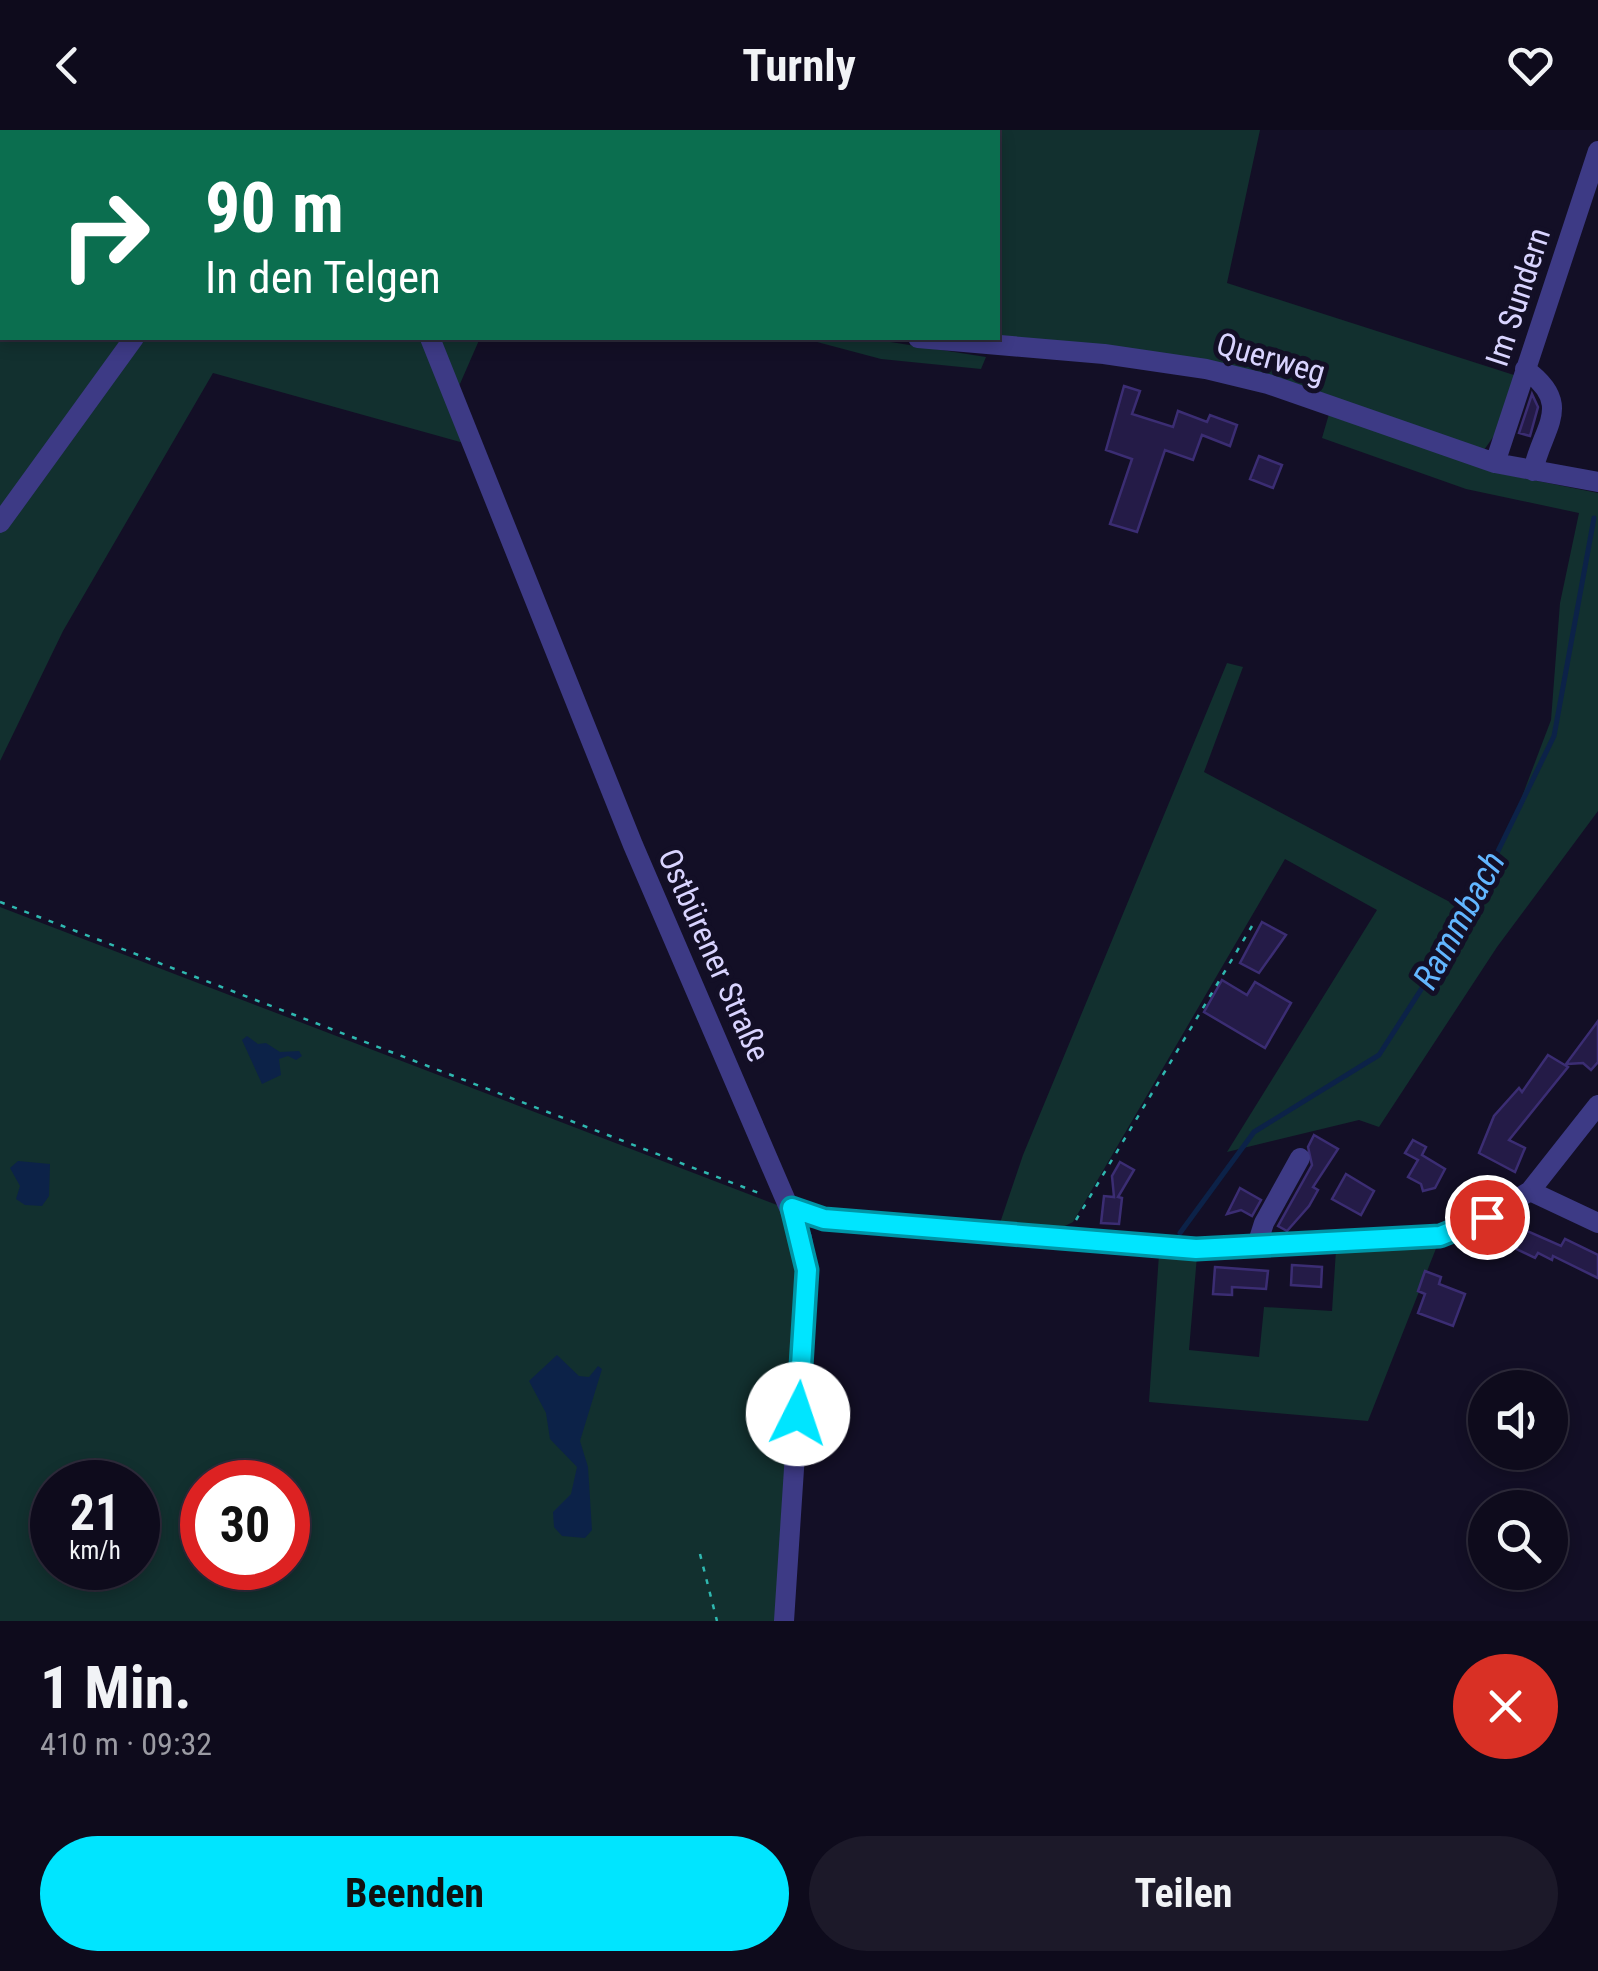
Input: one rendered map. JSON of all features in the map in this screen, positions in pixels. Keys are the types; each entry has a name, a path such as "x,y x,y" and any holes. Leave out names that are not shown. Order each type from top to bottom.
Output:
{"street":[{"name":"Im Sundern","path":"1496,463 1598,151"},
{"path":"0,524 133,340"},
{"name":"Ostbürener Straße","path":"431,340 633,845 792,1208 807,1270 784,1621"},
{"name":"Querweg","path":"941,340 1104,354 1206,369 1268,384 1496,463 1598,482"},
{"path":"1525,369 1550,395 1554,411 1533,472"},
{"path":"792,1208 824,1219 1196,1249 1440,1236 1487,1217 1530,1191 1598,1104"},
{"path":"1257,1245 1264,1224 1300,1158"},
{"path":"1530,1191 1598,1222"}],"path":[{"path":"0,902 358,1036 792,1208"},
{"path":"1064,1239 1252,926"},
{"path":"700,1554 717,1621"}],"green space":[{"path":"1000,130 1260,130 1227,283 1517,376 1496,433 1484,450 1310,390 1000,336"},
{"path":"0,340 127,340 0,511"},
{"path":"138,340 428,340 471,445 213,373 63,631 0,761 0,529"},
{"path":"435,340 479,340 456,393"},
{"path":"810,340 878,340 986,357 981,369 881,359"},
{"path":"1329,414 1498,473 1598,493 1598,811 1497,947 1379,1127 1359,1120 1227,1152 1377,910 1285,859 1073,1222 1059,1229 999,1226 1023,1155 1227,663 1243,667 1204,772 1465,910 1515,815 1551,720 1560,603 1579,513 1466,489 1322,438"},
{"path":"0,907 785,1208 797,1249 792,1479 782,1621 0,1621"},
{"path":"1437,1246 1368,1421 1149,1402 1159,1254 1197,1256 1189,1350 1259,1357 1264,1307 1332,1311 1336,1250"}],"water":[{"path":"247,1036 280,1052 299,1051 302,1056 296,1060 288,1056 279,1059 281,1075 262,1084 242,1040"},
{"path":"18,1161 50,1164 49,1196 42,1206 25,1205 16,1199 20,1186 10,1168"},
{"path":"557,1355 579,1376 589,1377 598,1366 602,1369 580,1441 588,1467 592,1530 585,1538 562,1536 554,1527 553,1512 571,1494 577,1467 550,1439 546,1413 529,1381"}],"building":[{"path":"1124,386 1140,391 1132,414 1173,427 1178,411 1207,422 1210,415 1237,425 1230,446 1202,435 1193,460 1165,450 1137,532 1110,524 1132,459 1106,450"},
{"path":"1532,394 1538,407 1530,436 1519,433"},
{"path":"1259,456 1282,465 1273,488 1250,479"},
{"path":"1262,922 1286,935 1259,973 1240,963"},
{"path":"1222,980 1247,995 1255,982 1291,1003 1265,1048 1204,1012"},
{"path":"1598,1021 1598,1062 1591,1070 1583,1063 1566,1064"},
{"path":"1548,1055 1568,1067 1509,1140 1525,1148 1515,1172 1479,1153 1494,1116 1519,1088 1522,1092"},
{"path":"1314,1135 1338,1149 1313,1187 1318,1190 1309,1206 1287,1231 1278,1226 1312,1165 1308,1147"},
{"path":"1413,1140 1426,1147 1422,1155 1445,1169 1435,1188 1423,1191 1421,1184 1408,1177 1418,1160 1405,1153"},
{"path":"1120,1162 1134,1170 1118,1197 1122,1198 1119,1224 1101,1223 1104,1196 1114,1197 1112,1176"},
{"path":"1346,1174 1374,1191 1361,1215 1332,1199"},
{"path":"1240,1188 1261,1200 1252,1216 1241,1210 1227,1214"},
{"path":"1509,1223 1561,1246 1565,1239 1598,1255 1598,1278 1553,1256 1552,1260 1538,1253 1535,1258 1510,1246 1502,1240"},
{"path":"1292,1265 1322,1267 1321,1287 1291,1285"},
{"path":"1215,1267 1268,1271 1266,1289 1232,1287 1232,1295 1213,1294"},
{"path":"1425,1271 1441,1277 1439,1284 1465,1294 1453,1326 1418,1313 1425,1294 1418,1291"}],"waterway":[{"name":"Rammbach","path":"1180,1233 1254,1132 1379,1055 1460,929 1554,736 1594,518"}],"route":[{"path":"798,1414 807,1270 792,1208 808,1217 824,1219 1196,1249 1355,1244 1440,1236 1487,1217"}]}
